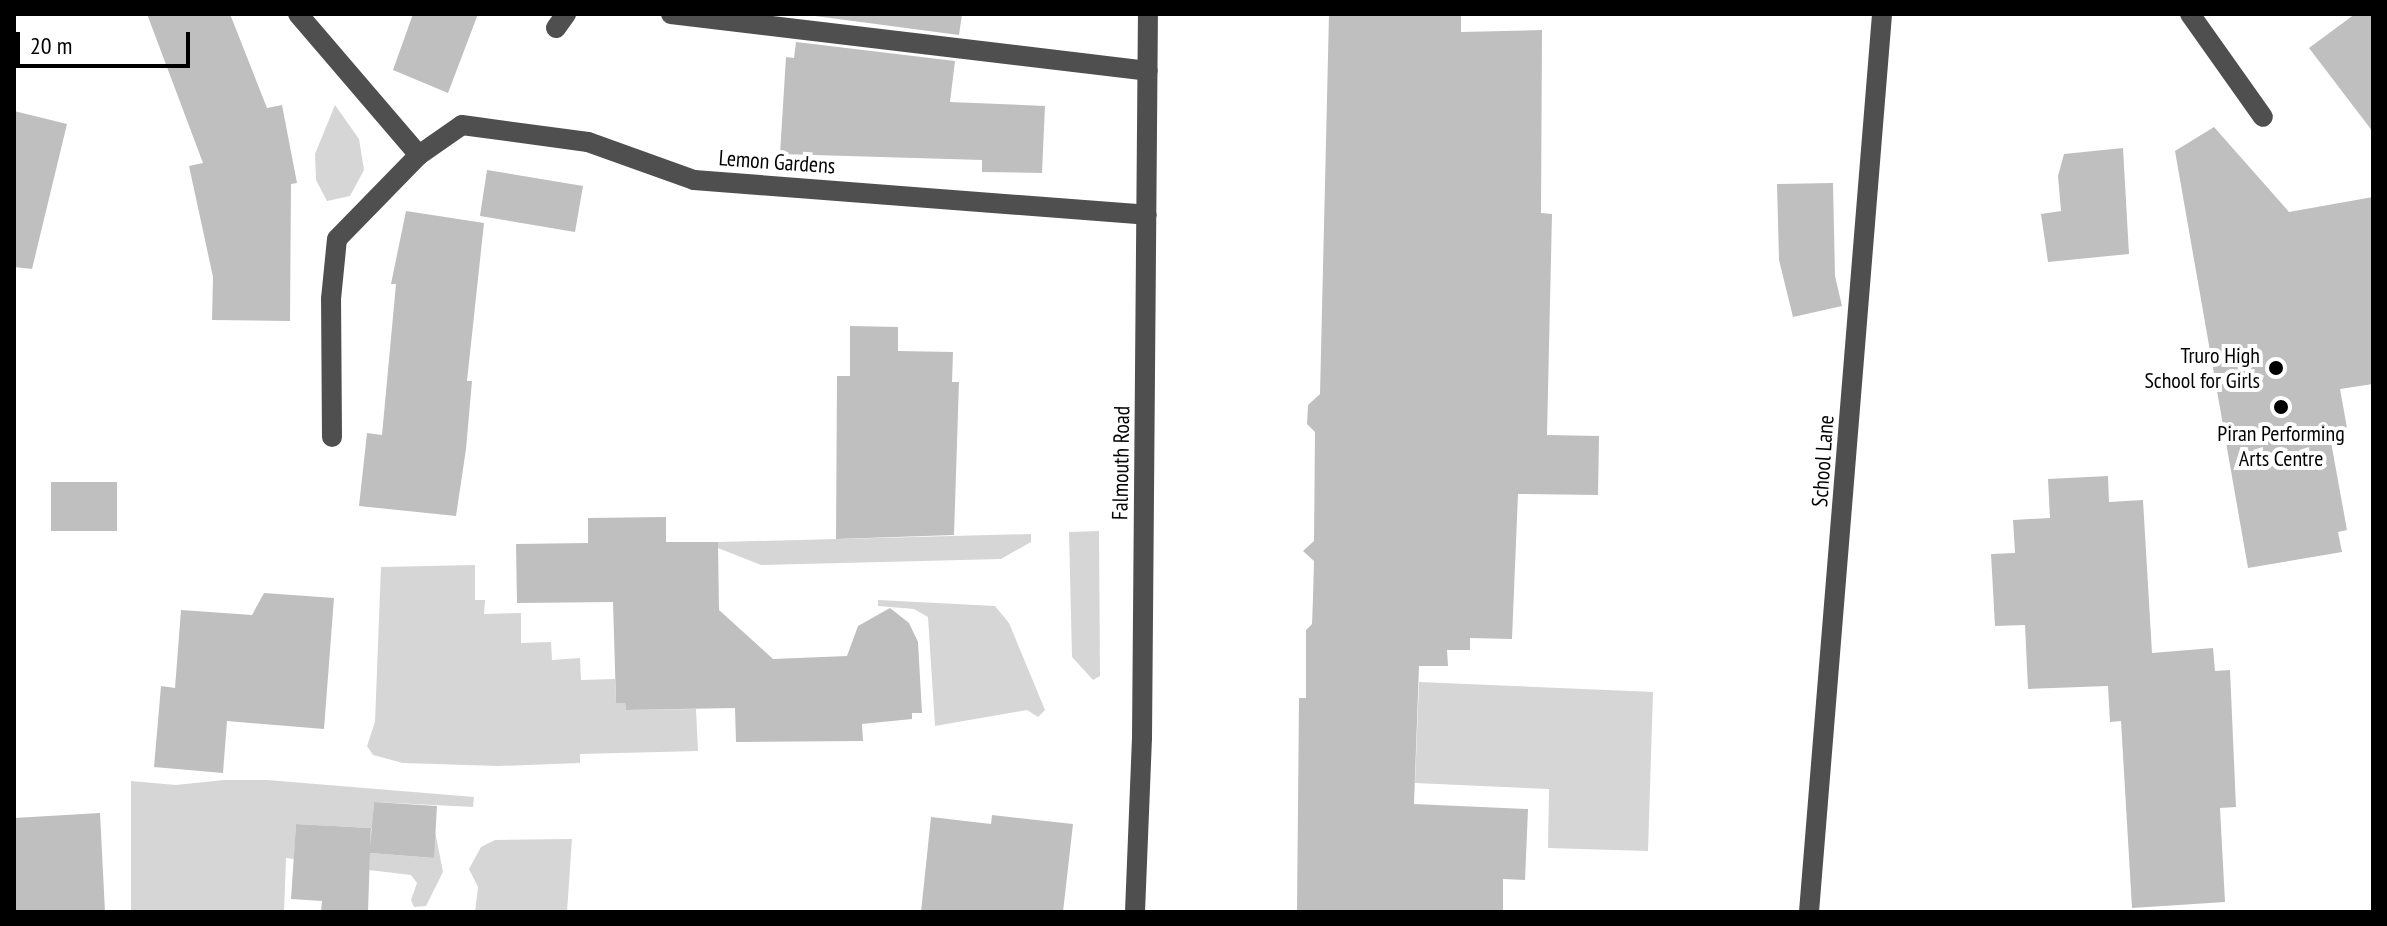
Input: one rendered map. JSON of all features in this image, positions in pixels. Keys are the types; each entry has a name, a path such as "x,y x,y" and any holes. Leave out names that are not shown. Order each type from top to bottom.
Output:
{"street":[{"path":"298,14 419,155"},
{"path":"671,14 1148,71"},
{"name":"Falmouth Road","path":"1135,912 1142,738 1148,14"},
{"name":"School Lane","path":"1809,912 1882,14"},
{"path":"2190,14 2263,117"},
{"name":"Lemon Gardens","path":"332,437 331,299 337,239 419,155 462,125 588,142 694,180 1147,215"}],"shaded area":[{"path":"335,105 359,139 364,170 350,196 327,201 316,180 315,154"},
{"path":"1099,531 1100,676 1093,680 1072,657 1069,532"},
{"path":"1031,534 1031,542 1001,559 761,565 718,548 718,542"},
{"path":"475,565 475,600 485,600 484,614 521,613 521,643 551,642 552,660 580,658 581,680 615,679 616,702 625,703 626,710 696,709 698,751 580,754 580,763 498,766 403,763 373,755 367,746 375,722 381,567"},
{"path":"878,600 995,606 1009,623 1045,710 1038,717 1027,710 935,726 928,617 914,609 878,606"},
{"path":"1419,682 1653,692 1648,851 1548,848 1549,789 1415,783"},
{"path":"267,780 474,797 473,807 374,802 372,828 296,824 294,859 286,858 284,912 131,912 131,781 176,785"},
{"path":"435,831 443,872 426,906 414,907 411,900 417,883 411,875 369,870 370,853 433,858"},
{"path":"572,839 567,912 475,912 478,887 469,869 481,847 495,840"}],"building":[{"path":"147,14 230,14 267,108 282,105 297,183 291,184 290,321 212,320 213,277 189,166 203,163"},
{"path":"413,14 478,14 448,93 393,70"},
{"path":"800,14 962,14 959,35"},
{"path":"1329,14 1461,14 1461,32 1542,30 1541,213 1552,214 1547,435 1599,436 1598,495 1518,494 1512,639 1470,638 1470,650 1447,650 1448,666 1419,666 1414,804 1528,809 1525,880 1503,879 1503,912 1297,912 1299,698 1306,698 1306,630 1312,624 1314,561 1303,551 1314,541 1315,432 1307,424 1308,405 1320,394"},
{"path":"2355,14 2373,14 2373,132 2309,48"},
{"path":"796,42 955,61 950,102 1045,106 1042,173 982,172 982,160 780,154 786,57 794,58"},
{"path":"14,111 67,124 32,269 14,267"},
{"name":"Piran Performing Arts Centre","path":"2214,127 2289,212 2373,197 2373,384 2340,389 2347,428 2329,431 2347,530 2338,532 2342,552 2248,568 2175,151"},
{"path":"2123,148 2129,254 2048,262 2041,214 2061,211 2058,176 2064,154"},
{"path":"487,170 583,186 575,232 480,216"},
{"path":"1833,183 1835,276 1842,306 1793,317 1779,260 1777,184"},
{"path":"406,211 484,223 467,381 472,381 466,449 456,516 359,506 367,433 382,435 396,284 391,284"},
{"path":"850,326 898,327 898,351 953,352 952,382 959,382 954,535 836,539 837,376 850,376"},
{"path":"2108,476 2109,502 2143,500 2152,653 2213,648 2215,671 2230,670 2236,807 2220,808 2225,902 2132,908 2121,721 2110,722 2108,686 2028,689 2025,625 1995,626 1991,554 2015,553 2013,520 2050,518 2048,479"},
{"path":"51,482 117,482 117,531 51,531"},
{"path":"666,517 666,542 718,542 719,610 773,659 847,656 858,626 890,608 909,623 918,642 922,713 912,713 912,719 862,724 863,741 736,742 735,708 626,710 625,703 616,703 613,602 517,603 516,544 588,543 588,518"},
{"path":"264,593 334,598 324,729 227,721 223,773 154,767 161,686 175,688 181,610 252,615"},
{"path":"374,802 437,806 434,858 370,853 368,912 321,912 322,901 291,899 296,824 371,828 370,847"},
{"path":"100,813 105,912 14,911 14,818"},
{"path":"992,815 1073,824 1063,912 921,912 931,817 991,824"}],"place":[{"name":"Truro High School for Girls","path":"2276,368"},
{"name":"Piran Performing Arts Centre","path":"2281,407"}]}
